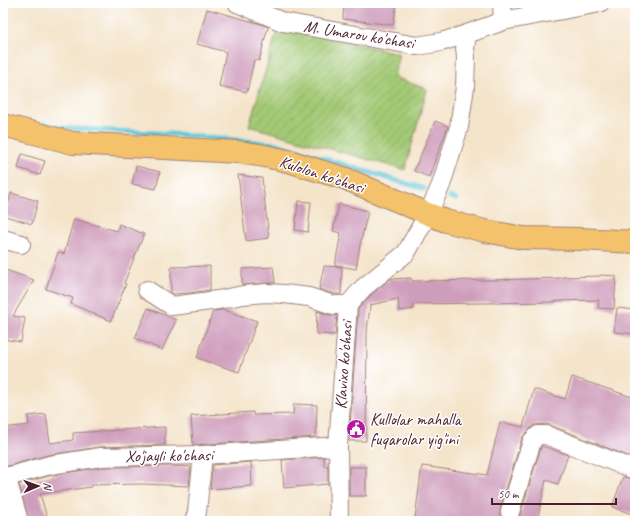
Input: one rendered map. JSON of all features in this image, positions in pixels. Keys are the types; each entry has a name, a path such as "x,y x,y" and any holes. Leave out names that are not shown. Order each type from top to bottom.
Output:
{"main road":[{"name":"Kulolon ko'chasi","path":"3,125 73,143 238,152 265,156 292,162 344,178 428,214 466,226 504,235 542,239 635,242"}],"street":[{"name":"M. Umarov ko'chasi","path":"237,3 283,22 417,46 441,42 467,34 502,12 600,3"},
{"name":"Klavixo ko'chasi","path":"339,521 338,446 348,305 363,288 406,253 428,214 441,185 459,127 465,87 465,49 467,34"},
{"path":"3,238 21,244"},
{"name":"Klavixo ko'chasi","path":"147,290 172,306 266,293 309,297 333,305 348,305"},
{"path":"510,512 532,441 538,435 546,435 635,470"},
{"name":"Xo'jayli ko'chasi","path":"5,477 50,465 101,457 203,455 338,446"},
{"path":"194,521 197,512 203,455"},
{"path":"5,477 19,521"}],"green space":[{"path":"278,28 399,53 394,77 427,89 405,170 249,126"}],"building":[{"path":"344,3 397,3 393,25 343,19"},
{"path":"207,9 268,27 259,61 254,60 247,92 219,86 226,52 197,44"},
{"path":"435,121 448,126 429,177 414,171"},
{"path":"22,154 45,161 40,175 18,168"},
{"path":"136,166 160,172 156,189 132,184"},
{"path":"238,175 262,178 269,238 246,241"},
{"path":"11,193 38,201 32,224 5,216"},
{"path":"298,201 311,202 308,232 295,230"},
{"path":"339,204 368,211 356,269 335,265 341,233 333,231"},
{"path":"74,219 117,231 119,224 144,234 124,283 126,284 111,321 71,304 73,298 46,289 58,252 64,254"},
{"path":"210,266 210,290 189,293 171,293 171,267"},
{"path":"324,266 342,267 341,294 335,294 319,289"},
{"path":"273,267 275,283 242,285 242,269"},
{"path":"3,269 34,280 13,316 25,318 21,342 3,339"},
{"path":"601,275 616,276 614,309 598,308 599,300 413,304 414,309 399,311 398,299 370,305 367,332 366,441 349,441 358,309 370,296 390,279 411,278 412,281 491,280 562,278"},
{"path":"148,308 176,320 162,350 135,338"},
{"path":"617,308 635,310 635,334 614,332"},
{"path":"224,310 257,321 239,372 197,358 213,311"},
{"path":"317,311 337,316 335,335 316,334"},
{"path":"572,377 635,398 635,459 550,425 534,425 522,438 500,509 500,515 504,521 439,521 415,518 422,466 487,475 500,422 523,427 534,389 565,399"},
{"path":"294,404 317,405 316,437 193,445 191,416 253,412 253,415 293,414"},
{"path":"46,414 50,443 73,440 73,433 165,427 165,445 99,447 48,455 3,466 3,428 29,425 28,416"},
{"path":"542,446 568,455 558,484 546,480 537,521 517,520 520,515"},
{"path":"324,457 324,466 328,466 328,484 284,488 282,460"},
{"path":"251,462 252,486 210,489 213,465"},
{"path":"102,467 191,467 189,486 143,484 91,485 91,487 40,494 48,521 29,521 19,484 52,475"},
{"path":"349,467 366,467 366,496 349,496"},
{"path":"623,477 635,480 635,515 612,507"}],"waterway":[{"path":"43,124 62,128 173,134 276,144 424,189"},
{"path":"450,197 456,199"}],"place":[{"name":"Kullolar mahalla fuqarolar yig'ini","path":"356,429"}]}
